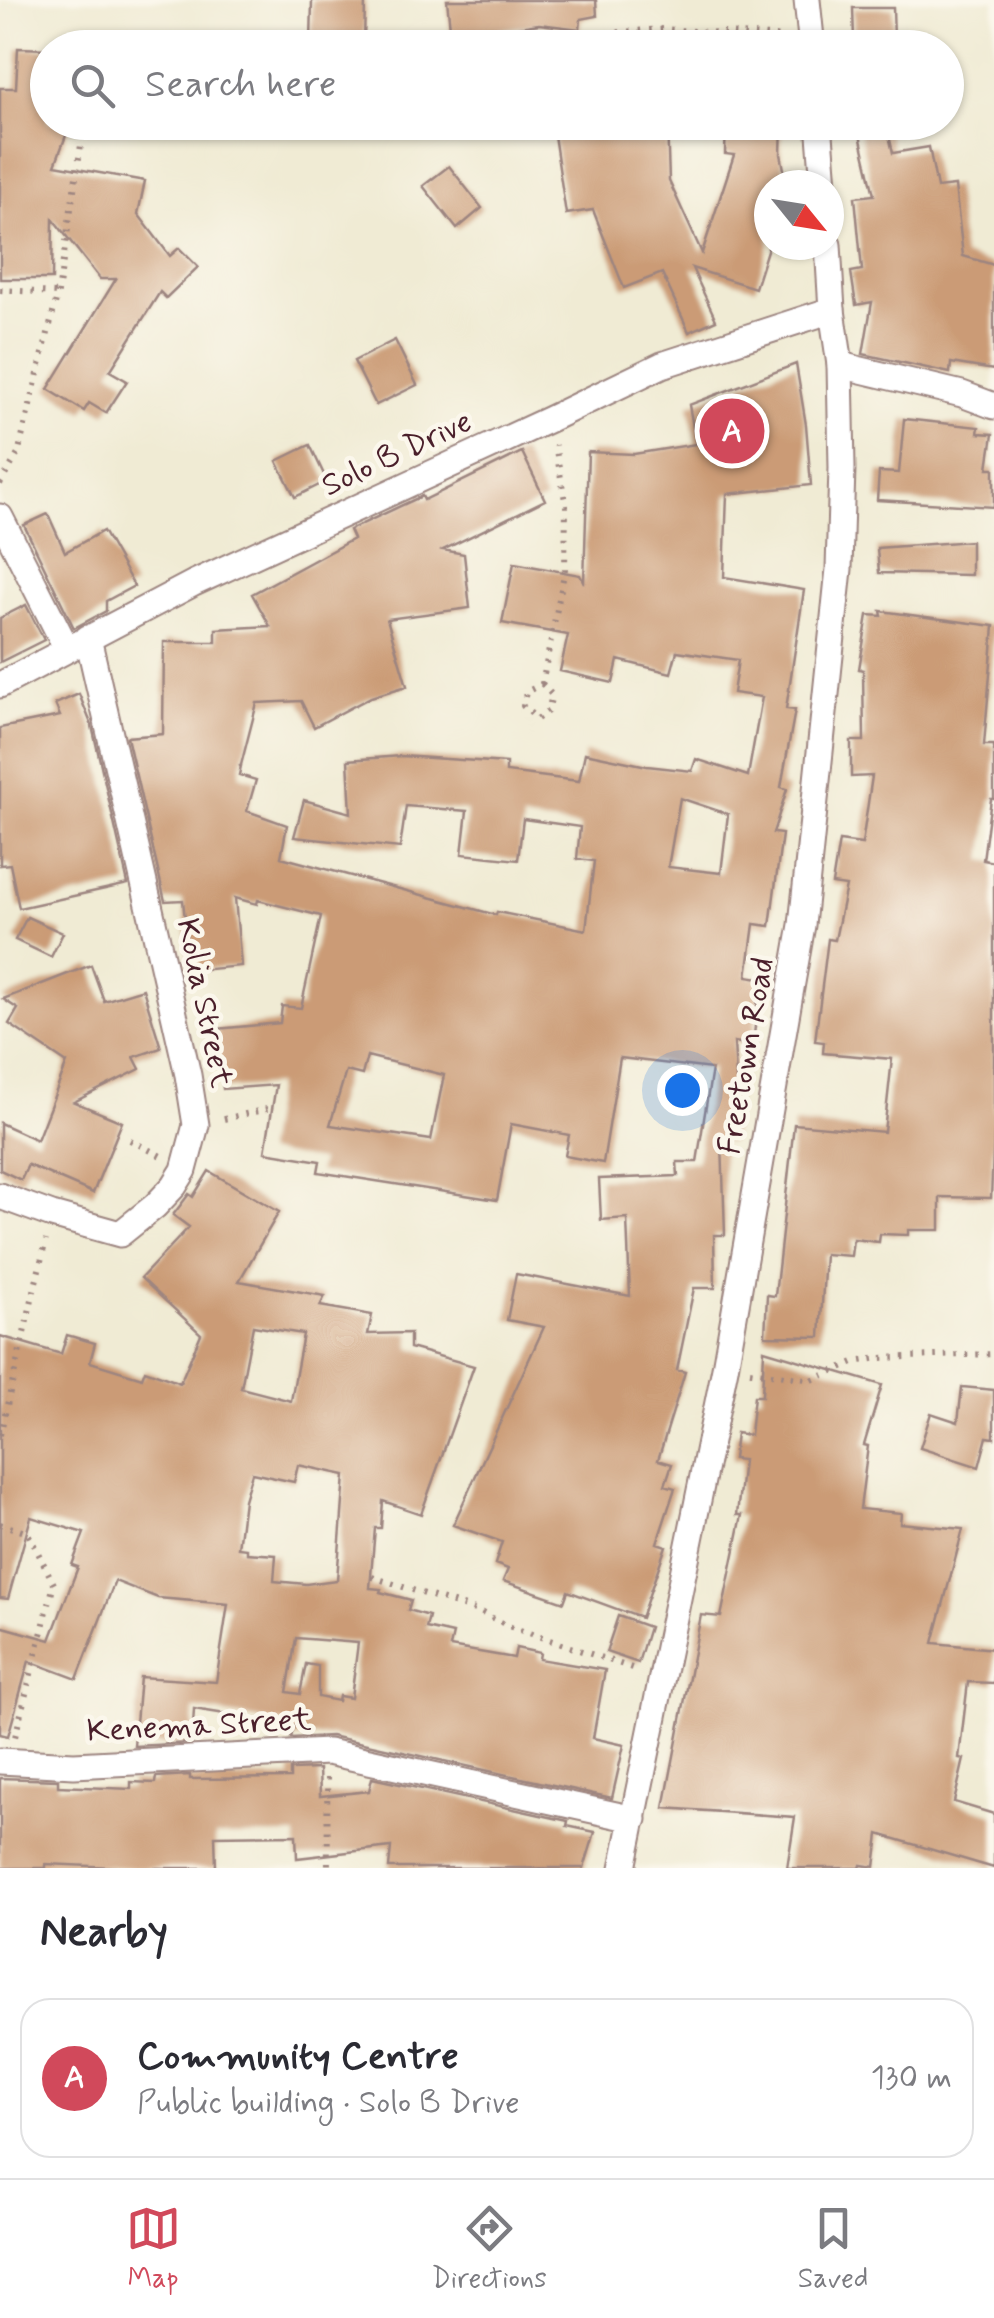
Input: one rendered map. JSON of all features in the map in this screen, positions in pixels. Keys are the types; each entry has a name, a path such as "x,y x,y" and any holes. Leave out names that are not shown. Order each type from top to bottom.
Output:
{"street":[{"path":"807,0 810,30"},
{"path":"820,140 823,170"},
{"name":"Freetown Road","path":"623,1868 725,1368 802,925 839,570 840,365 829,260"},
{"name":"Solo B Drive","path":"0,685 194,584 662,365 832,310"},
{"path":"840,365 962,394 994,406"},
{"name":"Kolia Street","path":"0,517 78,644 188,1075 196,1126 184,1170 174,1186 120,1234 0,1196"},
{"name":"Kenema Street","path":"4,1762 74,1765 328,1752 634,1819"}],"path":[{"path":"0,484 18,454 58,293 82,140"},
{"path":"0,290 58,293"},
{"path":"542,684 565,568 566,506 550,419"},
{"path":"542,684 552,695 548,711 536,719 523,706 526,692 542,684"},
{"path":"196,1126 271,1108"},
{"path":"0,1435 52,1215"},
{"path":"725,1368 812,1380 854,1362 878,1358 994,1354"},
{"path":"0,1524 28,1533 54,1584 4,1762"},
{"path":"372,1577 663,1678"},
{"path":"328,1752 328,1868"}],"building":[{"path":"312,0 365,0 364,30 311,30"},
{"path":"447,0 596,0 597,16 581,19 580,29 539,24 498,30 450,30"},
{"path":"853,8 893,8 894,30 854,30"},
{"path":"18,48 30,48 30,140 64,140 55,165 145,181 138,214 170,256 179,248 198,267 166,298 160,292 110,371 127,381 106,413 89,403 84,411 48,389 116,279 100,279 53,219 52,279 0,279 0,88 16,88"},
{"path":"555,140 668,140 669,181 702,253 734,155 725,154 725,140 781,140 784,170 754,170 754,260 764,260 755,288 692,268 716,320 689,332 662,273 624,288 593,210 566,214"},
{"path":"861,140 890,140 893,153 929,147 937,188 955,186 963,256 994,265 994,370 951,363 950,373 863,354 872,302 856,305 851,272 862,270 855,197 874,195"},
{"path":"449,166 482,208 457,229 423,186"},
{"path":"395,340 417,385 376,405 354,361"},
{"path":"796,364 811,485 727,494 724,577 804,590 786,709 795,710 781,787 787,789 773,833 782,834 770,926 754,924 747,976 760,978 753,1045 734,1042 737,1095 731,1143 722,1141 725,1235 714,1235 715,1288 694,1288 677,1370 685,1372 658,1460 672,1464 665,1485 675,1488 657,1543 666,1546 641,1618 568,1591 564,1602 503,1581 508,1569 495,1564 502,1542 453,1525 544,1327 507,1320 516,1274 630,1296 627,1218 601,1220 599,1179 678,1176 677,1162 697,1162 712,1069 620,1058 603,1163 565,1156 569,1135 511,1124 497,1200 318,1172 320,1161 265,1152 276,1085 223,1089 217,1029 280,1023 282,1006 301,1008 321,916 235,898 241,966 190,971 183,900 165,901 127,737 163,734 164,642 216,642 216,629 270,626 252,594 353,539 349,530 422,496 424,500 522,452 545,500 443,550 464,554 470,608 387,619 407,686 371,697 314,727 301,701 257,703 239,775 256,780 247,811 287,825 281,857 496,915 497,912 586,930 594,861 577,859 580,827 523,819 518,860 462,854 467,811 406,806 400,848 294,837 304,800 351,813 348,760 401,756 506,763 506,772 579,781 585,753 692,771 696,759 748,776 762,697 733,693 738,660 677,651 671,673 618,660 613,683 560,671 568,635 502,623 514,563 580,575 584,583 588,452 634,454 696,444 689,405","holes":["680,798 728,814 721,873 668,867","367,1056 444,1075 431,1140 330,1125 346,1071 362,1075"]},
{"path":"904,419 979,427 978,433 993,434 988,468 994,468 994,507 877,500 879,472 899,473"},
{"path":"310,445 327,481 295,497 277,461"},
{"path":"48,514 65,552 103,531 134,586 106,601 106,611 74,628 24,525"},
{"path":"971,541 971,575 879,573 877,548"},
{"path":"26,605 44,640 0,662 0,618"},
{"path":"881,611 994,626 984,745 994,745 994,799 983,860 994,862 991,1198 940,1197 940,1230 880,1234 879,1242 853,1239 851,1256 825,1254 820,1337 765,1336 767,1295 775,1296 794,1124 884,1132 892,1059 823,1053 824,1042 815,1041 828,939 835,940 846,886 832,884 839,841 862,844 872,776 851,777 851,741 864,741 863,670 859,669 868,615 882,616"},
{"path":"79,694 92,726 128,884 19,908 10,864 0,865 0,728 60,716 55,704"},
{"path":"27,917 63,933 51,957 15,940"},
{"path":"91,965 104,1001 143,989 161,1048 134,1057 140,1069 74,1102 122,1122 93,1193 28,1165 21,1180 0,1170 0,1123 37,1140 67,1063 9,1024 18,1009 3,999"},
{"path":"209,1171 279,1212 239,1281 325,1296 320,1306 372,1315 368,1334 410,1333 410,1348 474,1366 421,1514 383,1501 381,1528 375,1528 370,1588 411,1600 408,1610 429,1616 426,1628 453,1634 450,1647 514,1658 516,1648 540,1653 539,1659 605,1670 593,1738 624,1745 612,1798 331,1736 291,1738 294,1725 194,1709 192,1743 134,1746 140,1677 216,1682 228,1604 158,1598 115,1581 77,1679 29,1661 8,1736 0,1734 0,1626 50,1640 78,1567 72,1565 84,1533 31,1517 8,1599 0,1598 0,1336 61,1354 67,1335 95,1343 90,1362 142,1378 145,1370 180,1383 201,1334 141,1278 189,1227 173,1215 189,1194 193,1197","holes":["253,1326 303,1334 291,1401 241,1388","298,1465 345,1475 337,1580 306,1584 274,1581 276,1555 247,1553 247,1549 238,1548 252,1473 294,1482","296,1638 358,1643 351,1698 339,1696 338,1701 318,1697 318,1666 306,1664 300,1694 287,1692"]},
{"path":"764,1350 882,1385 864,1445 868,1446 860,1509 901,1513 900,1523 963,1529 933,1643 994,1649 994,1683 968,1682 959,1758 964,1759 954,1802 994,1814 994,1868 879,1834 875,1867 787,1868 795,1817 664,1808 701,1615 721,1617 742,1515 737,1515 743,1460 733,1459 736,1433 750,1435 754,1396 762,1396"},
{"path":"962,1387 994,1390 994,1438 987,1437 979,1467 920,1448 931,1413 958,1422"},
{"path":"618,1616 649,1627 638,1663 606,1652"},
{"path":"319,1769 320,1796 369,1791 372,1778 568,1821 567,1826 595,1832 584,1868 389,1868 391,1847 297,1858 296,1835 215,1836 216,1868 46,1864 46,1868 0,1868 0,1778 58,1780 58,1786 131,1789 131,1782 155,1783 156,1777 290,1778 290,1770"}],"place":[{"name":"Community Centre","path":"732,431"}]}
